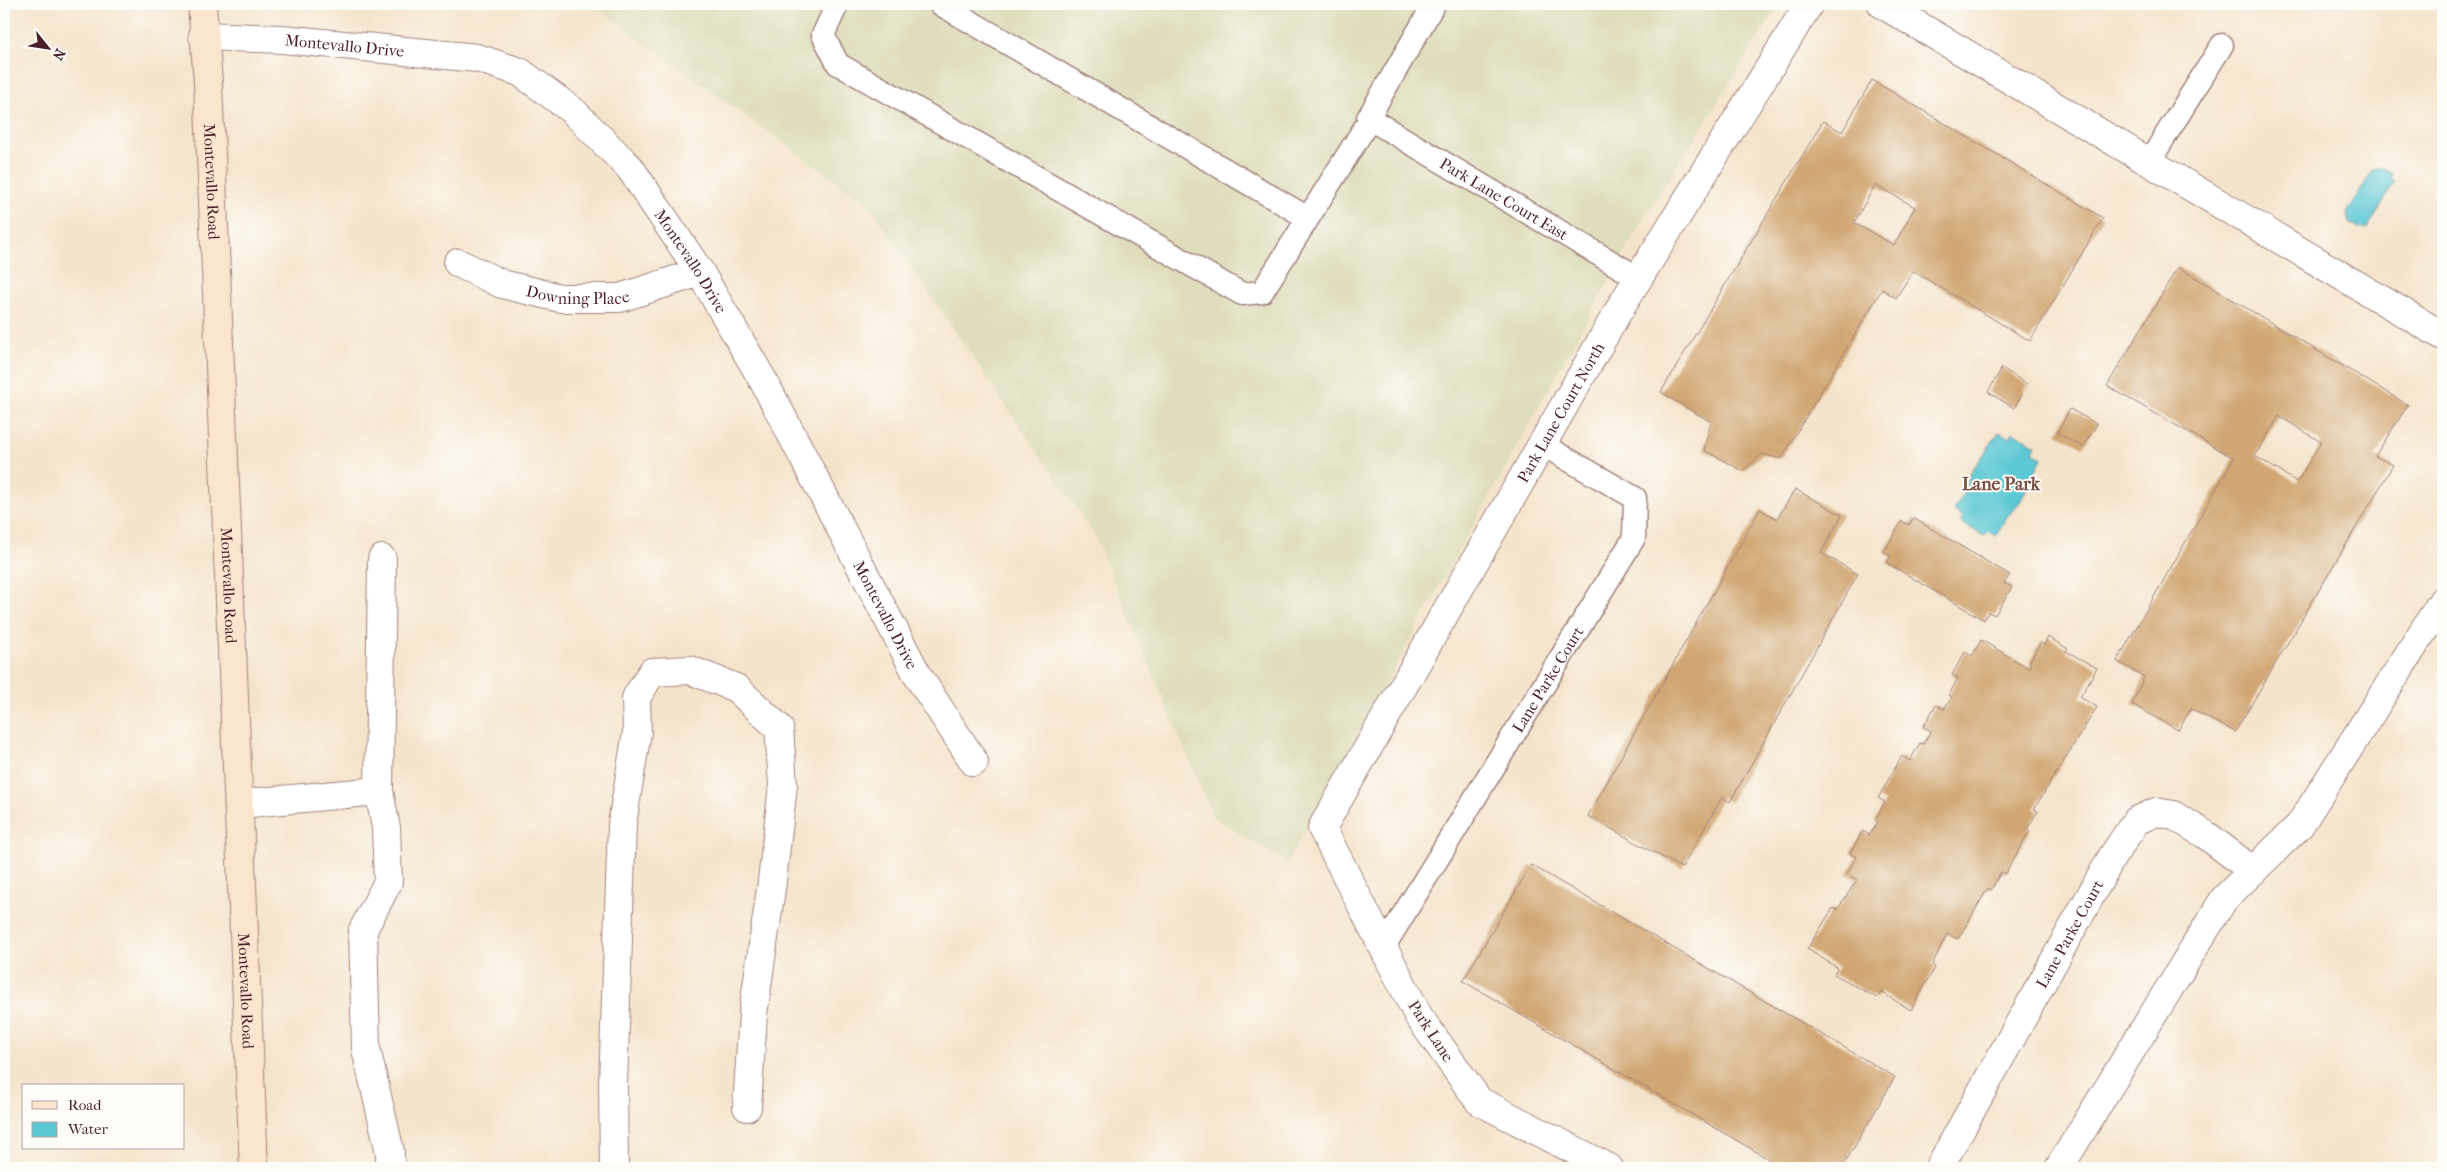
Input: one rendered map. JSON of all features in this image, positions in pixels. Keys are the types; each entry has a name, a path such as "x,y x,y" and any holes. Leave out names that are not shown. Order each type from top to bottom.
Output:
{"main road":[{"name":"Montevallo Road","path":"202,4 208,93 254,1168"}],"street":[{"name":"Park Lane Court North","path":"1322,828 1623,303 1640,279 1809,4"},
{"path":"1882,4 2443,336"},
{"name":"Montevallo Drive","path":"203,36 282,38 477,58 520,72 573,111 630,168 700,272 764,382 918,676 974,762"},
{"name":"Downing Place","path":"458,263 502,284 560,298 620,298 700,272"},
{"path":"382,559 379,791 386,828 388,882 363,930 366,1049 390,1152 390,1168"},
{"path":"2060,1168 2224,898 2300,825 2443,600"},
{"path":"614,1168 613,1085 622,824 637,732 636,698 652,672 690,670 736,688 779,728 783,785 772,882 753,1014 748,1107"},
{"path":"239,804 379,791"},
{"name":"Lane Parke Court","path":"1939,1168 2112,857 2136,821 2156,812 2173,815 2206,835 2253,871"},
{"name":"Park Lane","path":"1322,828 1419,1017 1479,1101 1608,1168"}],"lane":[{"path":"940,4 1308,218"},
{"path":"836,5 823,35 838,64 1242,294 1262,292 1370,119 1368,118 1434,4"},
{"path":"2149,162 2222,45"},
{"name":"Park Lane Court East","path":"1370,119 1640,279"},
{"name":"Lane Parke Court","path":"1383,948 1634,538 1634,498 1541,444"}],"shaded area":[{"path":"591,4 1780,4 1640,224 1287,863 1213,817 1094,534 868,204"}],"water":[{"path":"2382,168 2392,173 2391,179 2395,181 2368,228 2359,229 2349,223 2347,213 2373,170"},
{"path":"1999,432 2010,438 2013,432 2036,445 2033,452 2042,458 2020,502 2006,518 1996,536 1987,531 1984,536 1960,522 1963,517 1953,510 1962,496 1971,472"}],"building":[{"path":"1872,80 2103,218 2030,341 1913,271 1896,298 1882,289 1781,459 1762,454 1743,471 1704,450 1711,422 1661,392 1823,121 1842,132","holes":["1875,185 1915,207 1894,245 1854,223"]},
{"path":"2178,267 2408,405 2375,456 2393,465 2235,732 2191,709 2178,730 2132,704 2144,677 2117,661 2234,458 2107,386","holes":["2279,416 2321,442 2297,482 2255,456"]},
{"path":"2002,368 2028,385 2014,408 1988,392"},
{"path":"2070,409 2097,424 2083,447 2057,433"},
{"path":"1795,489 1842,515 1821,553 1858,574 1730,802 1722,797 1682,868 1588,816 1760,509 1777,519"},
{"path":"1913,518 2010,575 2004,583 2012,587 1995,615 1988,612 1984,620 1887,563 1891,556 1884,552 1902,521 1909,525"},
{"path":"2048,637 2068,649 2066,651 2097,668 2080,697 2097,707 2034,809 2038,811 2027,829 2030,831 2005,874 2001,872 1991,890 1988,888 1958,939 1947,934 1932,965 1935,967 1911,1010 1881,992 1877,998 1834,974 1838,968 1807,949 1833,908 1837,910 1857,880 1847,874 1856,857 1850,853 1863,831 1869,835 1878,822 1875,820 1885,802 1878,798 1902,756 1910,761 1920,743 1923,744 1931,731 1923,727 1936,705 1944,709 1952,697 1949,695 1958,678 1952,675 1965,652 1972,656 1981,640 2029,668 2031,664 2029,662 2041,642 2044,645"},
{"path":"1531,865 1895,1077 1842,1168 1784,1168 1463,981"}],"district":[{"name":"Lane Park","path":"2001,484"}]}
